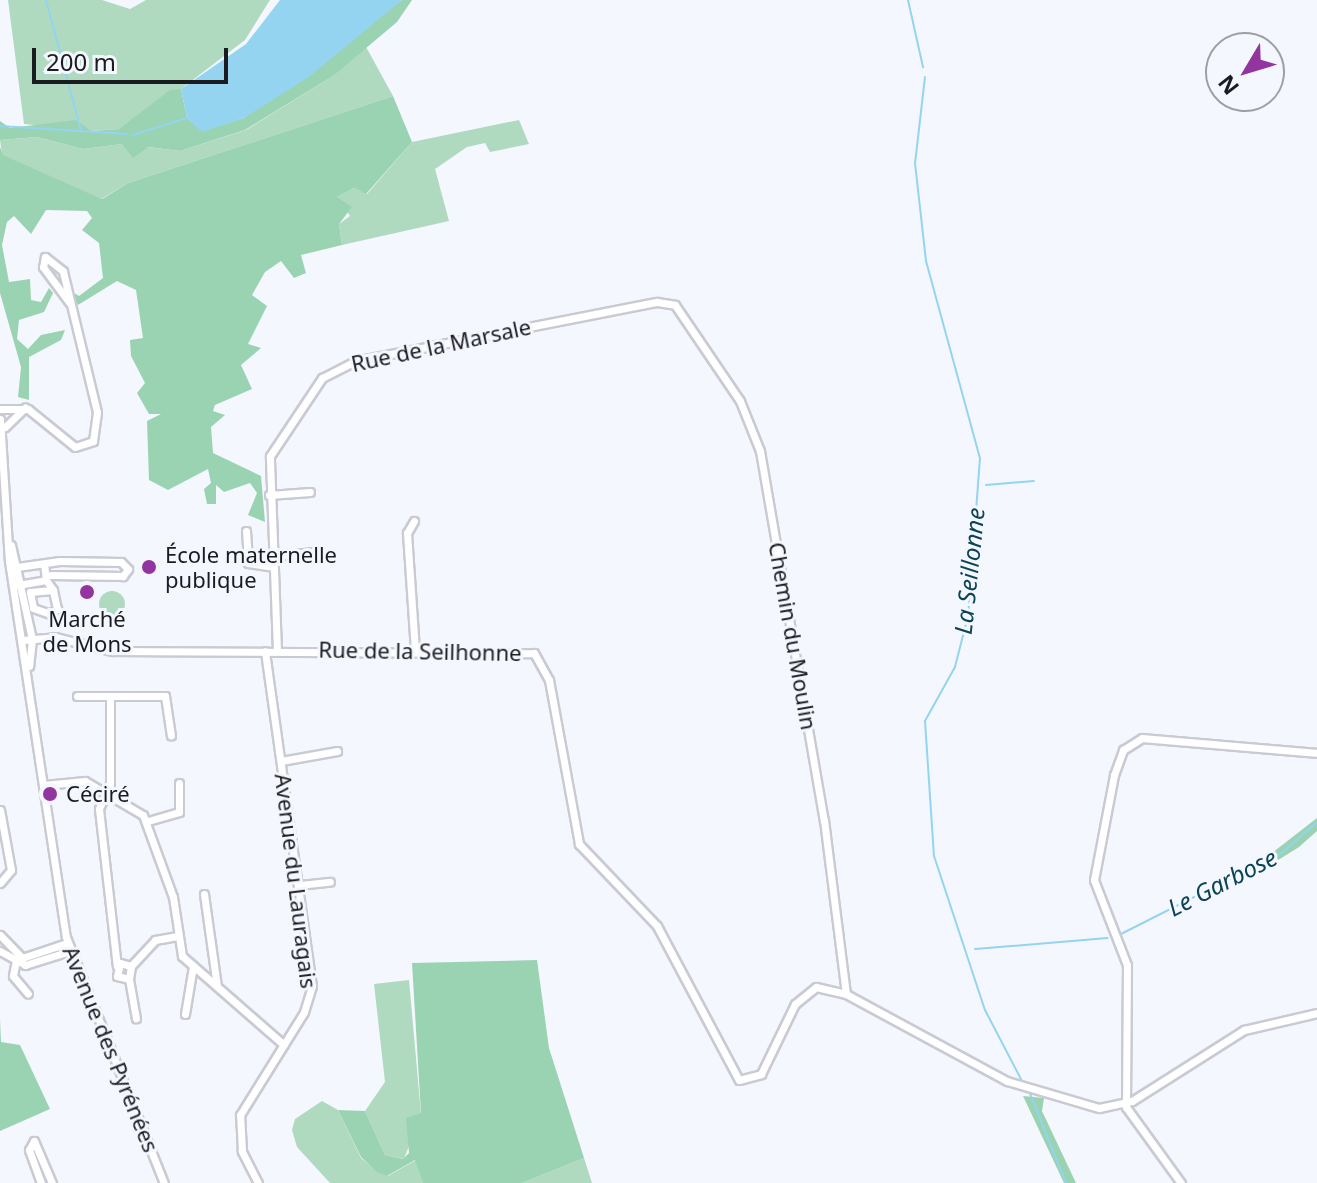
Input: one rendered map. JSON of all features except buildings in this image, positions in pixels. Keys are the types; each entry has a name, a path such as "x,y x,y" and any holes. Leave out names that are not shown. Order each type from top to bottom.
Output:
{"street":[{"path":"0,409 25,408 72,446 95,439 97,412 62,267 45,257 43,267 69,302"},
{"name":"Rue de la Marsale","path":"277,651 269,495 277,440 335,368 671,302"},
{"name":"Chemin du Moulin","path":"671,302 740,401 760,451 824,820 846,994"},
{"path":"5,427 25,408"},
{"name":"Avenue des Pyrénées","path":"0,419 5,427 11,545 19,578 29,676 68,947 164,1183"},
{"path":"269,495 310,492"},
{"path":"414,521 407,533 415,649"},
{"path":"246,531 248,563 273,567"},
{"path":"0,534 10,533"},
{"path":"272,556 314,552"},
{"path":"0,582 19,578 123,576 128,569 121,562 44,564 19,578"},
{"path":"19,578 33,608 50,614 57,609 44,564"},
{"path":"0,574 53,590"},
{"name":"Rue de la Seilhonne","path":"27,639 112,651 520,649 544,663 574,833 596,869 657,926 734,1077 750,1081 765,1069 804,991 825,987 846,994 1009,1082 1099,1108 1126,1104"},
{"name":"Avenue du Lauragais","path":"258,1183 238,1124 311,992 299,885 265,651"},
{"path":"77,696 165,696 171,736"},
{"path":"110,697 107,793 99,809 117,976 129,979"},
{"path":"1181,1183 1126,1104 1127,965 1094,880 1123,750 1153,738 1317,753"},
{"path":"281,761 337,751"},
{"path":"44,785 82,781 107,793 148,821 178,936 193,966 284,1045"},
{"path":"148,821 179,812 179,783"},
{"path":"0,810 11,870 0,883"},
{"path":"299,885 330,882"},
{"path":"204,894 217,986"},
{"path":"0,935 16,960 18,989 28,994"},
{"path":"136,1018 129,979 131,966 155,940 178,936"},
{"path":"0,951 16,960 68,947"},
{"path":"117,966 131,966"},
{"path":"185,1014 193,966"},
{"path":"1126,1104 1231,1035 1317,1013"},
{"path":"41,1183 31,1141 52,1183"}],"green space":[{"path":"8,0 102,0 130,9 146,0 270,0 245,40 181,89 119,129 91,131 24,124"},
{"path":"402,0 412,0 397,22 333,76 245,130 180,151 148,147 133,158 122,144 83,149 37,137 0,140 0,121 10,128 76,120 91,131 119,129 170,90 181,89 187,118 202,131 244,118"},
{"path":"365,45 393,96 128,183 101,199 2,155 0,140 37,137 83,149 122,144 180,151 246,130 333,76"},
{"path":"393,96 412,142 366,194 354,188 337,197 352,207 339,224 342,245 301,255 306,273 294,278 281,261 265,272 252,295 267,306 248,344 261,348 241,365 252,389 215,405 213,411 225,415 211,427 213,453 261,476 265,522 248,515 257,493 250,483 224,492 216,485 216,504 207,504 204,489 211,483 208,469 168,490 149,480 147,421 161,414 149,414 137,393 145,383 131,356 130,340 143,338 136,290 117,281 78,305 69,290 79,296 103,278 99,243 82,230 92,218 87,211 46,210 31,234 14,216 7,222 2,245 9,282 30,279 31,300 41,302 49,288 53,293 44,312 19,320 17,339 28,349 41,335 65,330 61,340 29,357 29,400 18,397 21,367 0,293 0,147 3,155 102,199 128,183"},
{"path":"519,120 529,144 490,152 485,143 467,147 435,169 449,221 342,245 339,224 350,216 337,197 354,188 367,194 412,142"},
{"path":"112,591 121,595 125,604 121,613 112,617 103,613 99,604 103,595"},
{"path":"1317,818 1317,831 1299,847 1269,866 1263,860"},
{"path":"537,960 549,1048 584,1158 522,1183 423,1183 415,1160 387,1176 377,1172 361,1157 338,1110 365,1111 385,1155 403,1159 409,1153 406,1118 421,1113 412,963"},
{"path":"409,980 421,1114 404,1159 385,1155 365,1111 385,1082 374,984"},
{"path":"0,1018 1,1042 20,1045 50,1109 0,1131"},
{"path":"1023,1096 1044,1098 1042,1111 1076,1183 1064,1183"},
{"path":"322,1101 338,1110 361,1158 377,1171 388,1176 416,1160 423,1183 330,1183 297,1147 292,1130 295,1119"},
{"path":"584,1158 592,1183 522,1183"}],"water":[{"path":"280,0 402,0 310,76 244,118 202,132 187,118 181,89 246,44"}],"waterway":[{"path":"46,0 81,131"},
{"name":"La Seillonne","path":"908,0 923,67"},
{"name":"La Seillonne","path":"925,77 915,163 926,261 980,458 968,616 955,667 925,721 934,856 985,1010 1023,1083"},
{"path":"133,135 187,118"},
{"path":"0,126 127,134"},
{"path":"986,485 1034,481"},
{"name":"Le Garbose","path":"1121,934 1283,852 1317,822"},
{"name":"Le Garbose","path":"975,949 1108,938"},
{"name":"La Seillonne","path":"1029,1091 1066,1183"}],"place":[{"name":"École maternelle publique","path":"149,567"},
{"name":"Marché de Mons","path":"87,592"},
{"name":"Céciré","path":"50,794"}]}
